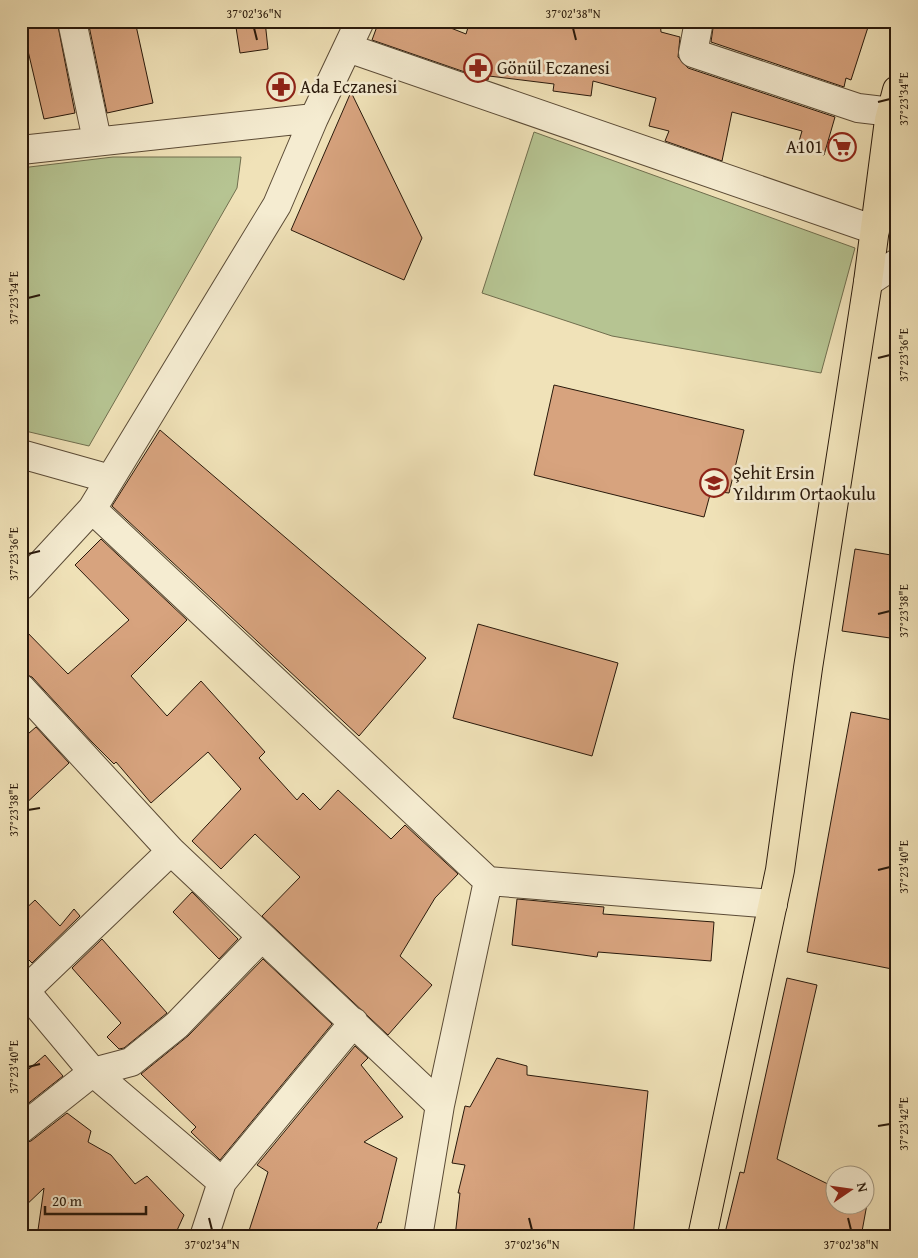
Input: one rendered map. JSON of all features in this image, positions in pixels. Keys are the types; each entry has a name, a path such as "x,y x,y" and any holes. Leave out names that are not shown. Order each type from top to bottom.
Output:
{"main road":[{"path":"702,1237 780,870 808,668 893,111"}],"street":[{"path":"72,21 97,140"},
{"path":"21,586 92,509 277,205 314,118 360,21"},
{"path":"699,21 693,53 858,108 893,111"},
{"path":"348,48 875,230"},
{"path":"21,150 97,140 314,118"},
{"path":"868,282 897,263"},
{"path":"21,454 110,479"},
{"path":"92,509 488,881 773,904"},
{"path":"21,688 171,851 261,938 354,1022 440,1104"},
{"path":"171,851 23,988 93,1072 222,1182"},
{"path":"418,1237 440,1104 488,881"},
{"path":"21,1129 93,1072 131,1062 177,1025 261,938"},
{"path":"204,1237 222,1182 354,1022"}],"green space":[{"path":"534,132 855,248 821,373 612,336 482,293"},
{"path":"113,157 241,157 237,188 89,446 21,430 21,168"}],"building":[{"path":"21,21 57,21 75,113 44,119"},
{"path":"88,21 135,21 153,103 107,113"},
{"path":"235,21 265,21 268,49 240,53"},
{"path":"379,21 433,21 466,34 470,21 660,21 661,32 680,37 678,57 688,68 835,117 824,155 797,148 802,131 732,112 722,161 665,141 669,131 649,126 656,98 593,81 591,96 553,91 554,84 489,76 488,80 372,40"},
{"path":"714,21 870,21 851,80 846,78 844,87 711,42"},
{"path":"351,92 422,238 404,280 291,230"},
{"path":"554,385 744,430 729,493 711,491 704,517 534,475"},
{"path":"160,430 426,658 359,736 112,506"},
{"path":"101,539 187,620 131,676 167,716 201,681 265,752 259,758 297,800 303,793 320,810 338,790 391,839 405,825 458,874 435,898 400,956 432,985 388,1035 262,916 300,877 255,834 221,869 192,841 241,789 208,752 151,803 116,762 114,764 92,742 32,677 21,673 21,626 68,674 129,620 75,565"},
{"path":"855,549 897,556 897,639 842,631"},
{"path":"478,624 618,663 592,756 453,718"},
{"path":"851,712 897,721 897,970 807,952"},
{"path":"36,727 69,763 21,808 21,740"},
{"path":"192,892 238,939 219,959 173,912"},
{"path":"517,899 604,907 603,914 714,922 711,961 598,952 597,957 512,945"},
{"path":"35,900 60,926 74,909 80,916 32,963 21,952 21,913"},
{"path":"102,939 167,1013 124,1048 119,1049 107,1037 121,1023 72,968"},
{"path":"263,959 332,1024 220,1160 191,1132 196,1127 141,1074 188,1036"},
{"path":"787,978 817,985 777,1159 826,1183 826,1216 865,1216 861,1237 724,1237 740,1172 744,1173"},
{"path":"355,1046 368,1058 361,1065 403,1117 364,1142 397,1158 381,1223 379,1222 374,1237 247,1237 268,1172 257,1165"},
{"path":"45,1055 63,1076 21,1109 21,1076"},
{"path":"497,1058 527,1066 527,1075 648,1091 633,1237 455,1237 460,1193 458,1193 465,1165 452,1163 465,1106 470,1107"},
{"path":"67,1113 91,1131 88,1142 111,1155 135,1184 147,1176 184,1215 174,1237 37,1237 44,1188 21,1210 21,1144 31,1141"}],"place":[{"name":"Gönül Eczanesi","path":"478,68"},
{"name":"Ada Eczanesi","path":"281,87"},
{"name":"A101","path":"842,147"},
{"name":"Şehit Ersin Yıldırım Ortaokulu","path":"714,483"}]}
